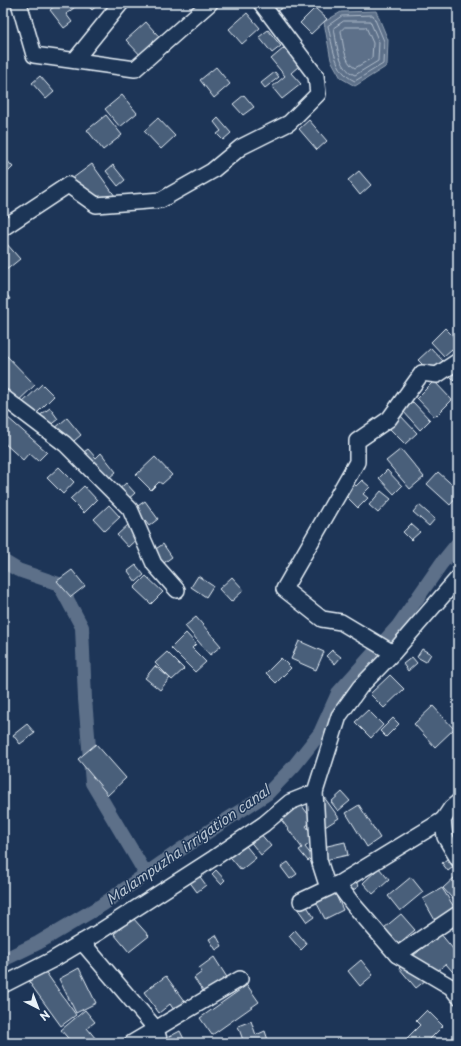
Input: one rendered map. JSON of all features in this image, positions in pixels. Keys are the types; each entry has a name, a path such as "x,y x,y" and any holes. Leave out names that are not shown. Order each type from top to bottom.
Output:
{"street":[{"path":"19,3 34,55 135,69 210,3"},
{"path":"75,60 121,3"},
{"path":"3,228 68,185 96,205 161,200 212,171 241,147 289,123 318,94 316,76 261,3"},
{"path":"387,650 341,622 322,618 284,589 357,462 357,441 389,419 422,372 437,375 458,361"},
{"path":"3,397 65,444 130,509 154,564 177,590"},
{"path":"458,578 387,650 339,716 315,792 319,860 333,886 352,903 397,955 452,987 458,996"},
{"path":"3,985 52,960 82,942 220,854 264,824 290,802 315,792"},
{"path":"301,901 333,886 443,820 451,808 458,802"},
{"path":"443,820 445,836 458,859"},
{"path":"397,955 458,914"},
{"path":"82,942 158,1036"},
{"path":"132,1043 158,1036 240,979"}],"water":[{"path":"376,11 388,40 387,66 355,86 341,78 331,60 324,22 341,12"}],"building":[{"path":"58,3 79,4 66,14 72,22 64,28 50,10"},
{"path":"86,3 100,3 92,10"},
{"path":"270,3 291,3 275,12"},
{"path":"315,8 327,19 311,34 300,23"},
{"path":"247,13 260,28 242,44 229,29"},
{"path":"146,22 163,41 144,59 126,40"},
{"path":"268,30 281,46 272,53 259,37"},
{"path":"284,48 299,66 291,73 301,84 282,99 272,87 285,76 271,59"},
{"path":"216,67 230,84 214,98 200,80"},
{"path":"275,72 279,77 265,88 261,83"},
{"path":"40,76 54,92 46,99 32,83"},
{"path":"122,95 137,113 120,127 105,109"},
{"path":"244,95 254,107 243,115 233,104"},
{"path":"106,115 122,135 103,150 87,130"},
{"path":"158,118 175,136 161,149 144,131"},
{"path":"218,118 231,133 223,140 217,134 221,131 214,122"},
{"path":"309,120 327,141 317,150 299,129"},
{"path":"3,156 13,167 3,177"},
{"path":"92,164 115,196 101,207 89,200 73,178"},
{"path":"113,165 125,180 118,186 106,171"},
{"path":"359,171 371,185 360,195 348,180"},
{"path":"6,243 20,259 5,271 3,269 3,246"},
{"path":"3,289 10,299 3,304"},
{"path":"445,328 458,341 457,354 452,349 444,356 431,342"},
{"path":"431,348 443,361 430,372 418,360"},
{"path":"3,352 35,385 15,404 3,391"},
{"path":"458,365 458,384 448,374"},
{"path":"434,381 452,400 435,417 417,398"},
{"path":"42,384 54,396 33,417 21,404"},
{"path":"413,402 430,420 420,430 403,411"},
{"path":"50,408 58,419 48,427 39,416"},
{"path":"398,413 417,433 405,444 386,425"},
{"path":"7,417 47,452 38,461 29,453 23,460 3,442 3,421"},
{"path":"67,418 81,435 68,446 54,429"},
{"path":"88,449 96,458 101,453 116,472 103,483 80,455"},
{"path":"401,449 424,477 410,489 386,461"},
{"path":"155,457 172,475 162,484 159,482 151,490 136,475"},
{"path":"59,467 74,482 63,494 47,478"},
{"path":"387,470 402,486 394,494 379,478"},
{"path":"438,472 458,490 458,496 450,505 427,484"},
{"path":"362,480 370,487 363,494 368,498 358,508 341,491 351,481 356,486"},
{"path":"126,483 135,493 126,501 117,491"},
{"path":"84,486 97,500 84,513 70,499"},
{"path":"381,491 391,499 378,513 369,505"},
{"path":"145,501 158,519 149,526 135,508"},
{"path":"109,505 120,517 105,531 94,519"},
{"path":"419,505 435,519 429,526 413,512"},
{"path":"130,523 141,535 128,547 117,535"},
{"path":"411,524 420,532 411,540 403,532"},
{"path":"163,544 172,557 157,568 147,555"},
{"path":"136,565 144,575 136,582 128,571"},
{"path":"72,570 85,586 71,597 57,581"},
{"path":"146,576 163,592 151,604 134,588"},
{"path":"198,576 213,586 206,597 191,587"},
{"path":"232,577 244,590 231,602 219,589"},
{"path":"196,617 221,646 210,655 185,626"},
{"path":"186,633 196,644 192,648 206,662 195,672 171,648"},
{"path":"299,641 324,652 316,670 291,659"},
{"path":"422,649 431,654 426,662 417,657"},
{"path":"332,650 341,657 335,664 326,656"},
{"path":"167,652 184,669 172,680 155,663"},
{"path":"412,657 417,663 408,671 403,664"},
{"path":"281,658 291,668 276,683 266,673"},
{"path":"155,666 170,678 160,690 145,678"},
{"path":"390,675 404,689 384,708 370,694"},
{"path":"433,706 454,729 435,747 414,724"},
{"path":"368,710 383,725 371,738 355,722"},
{"path":"393,718 399,724 386,737 380,731"},
{"path":"27,724 35,733 20,744 13,735"},
{"path":"96,744 126,778 108,795 78,759"},
{"path":"342,792 350,801 338,811 331,802"},
{"path":"321,793 339,818 325,827 307,802"},
{"path":"300,803 313,821 306,826 316,839 305,847 313,857 308,861 299,850 302,848 280,818"},
{"path":"359,805 380,838 367,847 346,813"},
{"path":"259,832 271,846 261,855 249,840"},
{"path":"242,841 256,858 241,870 227,853"},
{"path":"345,842 348,855 325,860 323,847"},
{"path":"447,859 453,867 448,871 442,863"},
{"path":"288,862 297,874 290,879 281,867"},
{"path":"379,868 389,880 373,894 363,883"},
{"path":"216,870 225,880 221,884 212,874"},
{"path":"198,874 206,885 197,892 189,881"},
{"path":"456,876 458,878 458,905 443,888"},
{"path":"411,877 423,892 400,911 388,896"},
{"path":"353,878 359,886 349,893 343,885"},
{"path":"442,888 456,910 436,922 423,899"},
{"path":"333,889 343,910 325,919 314,898"},
{"path":"304,902 314,917 307,922 297,908"},
{"path":"401,914 415,930 398,944 384,928"},
{"path":"133,918 149,936 129,952 114,934"},
{"path":"295,930 307,944 301,950 289,936"},
{"path":"440,933 458,955 458,978 446,964 416,988 399,968"},
{"path":"216,935 222,946 216,950 209,939"},
{"path":"214,957 230,982 205,994 194,978 202,972 199,968"},
{"path":"361,960 373,975 360,986 348,971"},
{"path":"40,964 76,1015 61,1026 24,975"},
{"path":"79,968 96,1003 76,1013 59,979"},
{"path":"166,976 187,1005 176,1013 170,1004 159,1013 144,992"},
{"path":"247,985 259,1002 212,1035 200,1018"},
{"path":"85,1010 95,1022 87,1028 96,1039 91,1043 72,1043 61,1030"},
{"path":"427,1010 443,1026 426,1043 402,1043 420,1025 416,1021"},
{"path":"251,1021 256,1035 265,1031 269,1043 244,1043 238,1026"},
{"path":"180,1031 186,1043 162,1043 161,1041"}],"waterway":[{"name":"Malampuzha irrigation canal","path":"3,960 38,943 102,905 180,850 268,793 294,766 320,733 338,693 398,626 441,564 458,543"},
{"path":"3,561 18,570 59,584 82,627 85,699 92,783 146,874"}]}
